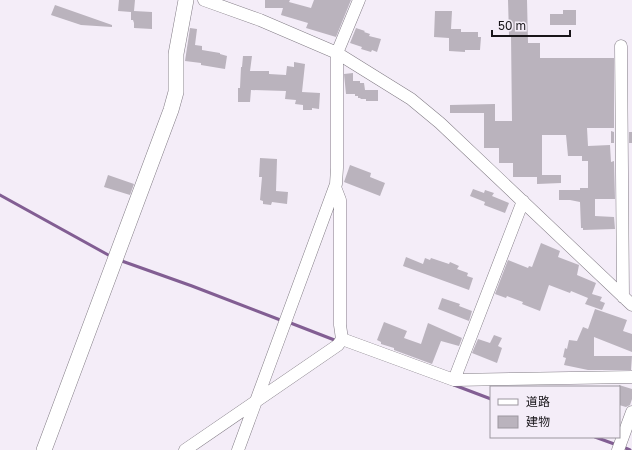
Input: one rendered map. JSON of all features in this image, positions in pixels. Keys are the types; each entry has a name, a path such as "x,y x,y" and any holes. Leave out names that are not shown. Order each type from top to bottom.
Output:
{"street":[{"path":"44,450 171,110 176,92 176,54 186,0"},
{"path":"204,0 260,20 338,53 411,99 440,123 632,305"},
{"path":"238,450 335,187 337,168 338,53 359,0"},
{"path":"621,46 623,297"},
{"path":"185,450 338,345 342,339 340,324 340,200 335,187"},
{"path":"454,380 523,201"},
{"path":"342,339 454,380 632,377"},
{"path":"618,450 632,412"}],"building":[{"path":"119,0 135,0 134,11 152,12 152,29 134,28 133,20 131,20 131,12 118,11"},
{"path":"265,0 290,0 289,2 311,8 314,0 351,0 336,37 306,28 308,23 281,15 283,8 265,8"},
{"path":"508,0 527,0 528,43 540,43 540,58 614,58 614,128 587,128 588,146 610,145 611,162 614,161 615,199 595,199 595,216 614,217 615,229 583,230 583,228 581,228 580,202 559,200 559,190 580,190 580,188 588,188 588,161 582,161 582,156 568,156 566,135 542,135 542,175 561,175 561,183 537,184 537,177 513,177 513,163 499,163 499,148 484,148 484,113 450,113 450,105 495,104 495,121 512,121 511,35 509,35"},
{"path":"55,5 112,25 112,27 81,25 51,15"},
{"path":"563,10 576,10 576,25 550,25 550,14 563,14"},
{"path":"435,11 452,11 451,29 461,29 461,32 478,32 478,37 481,37 480,50 465,50 465,52 449,51 449,38 434,37"},
{"path":"190,28 197,29 195,45 202,46 202,50 220,53 227,56 225,69 185,61"},
{"path":"356,28 370,34 369,36 381,39 377,52 361,49 362,47 350,43"},
{"path":"243,56 252,56 250,71 269,71 269,74 286,75 287,66 294,67 294,62 305,64 302,92 320,93 319,109 312,108 312,110 303,110 303,105 295,104 296,100 285,99 286,91 251,90 250,102 238,102 238,88 240,88"},
{"path":"353,73 353,81 360,81 360,83 364,83 365,90 378,90 378,101 366,101 366,99 358,98 355,94 346,94 344,74"},
{"path":"611,131 614,132 614,143 611,143"},
{"path":"629,132 632,132 632,143 629,143"},
{"path":"260,158 277,159 276,191 288,192 287,204 272,202 271,205 263,204 263,201 260,200 262,177 259,177"},
{"path":"350,165 371,173 370,177 385,183 380,196 344,182"},
{"path":"108,175 134,184 130,195 104,187"},
{"path":"473,189 484,193 485,190 494,193 492,196 509,203 505,213 484,205 485,202 470,196"},
{"path":"541,243 560,251 558,257 579,265 577,275 596,283 592,294 602,297 600,301 605,303 602,310 585,304 588,298 571,291 570,293 549,285 540,311 522,304 523,302 507,296 506,298 495,294 508,260 528,268 529,266 532,267"},
{"path":"406,257 423,264 425,258 430,260 431,258 449,264 450,262 459,266 457,269 468,273 467,276 473,278 469,290 403,266"},
{"path":"442,298 460,304 459,306 472,311 469,321 438,309"},
{"path":"595,309 627,320 623,331 632,334 632,352 594,337 594,356 632,356 631,370 588,370 564,365 566,358 563,357 569,340 577,341 583,327 588,329"},
{"path":"384,322 407,331 404,338 421,344 428,323 462,338 459,346 441,341 432,364 381,344 381,342 377,340"},
{"path":"494,335 502,338 498,346 502,348 497,363 472,353 478,339 490,343"},
{"path":"619,386 632,389 632,399 630,405 626,407 620,405"}],"waterway":[{"path":"0,195 112,257"},
{"path":"119,260 283,321"},
{"path":"288,322 337,341"},
{"path":"454,385 490,399"},
{"path":"598,438 617,445"},
{"path":"623,447 630,450"}]}
